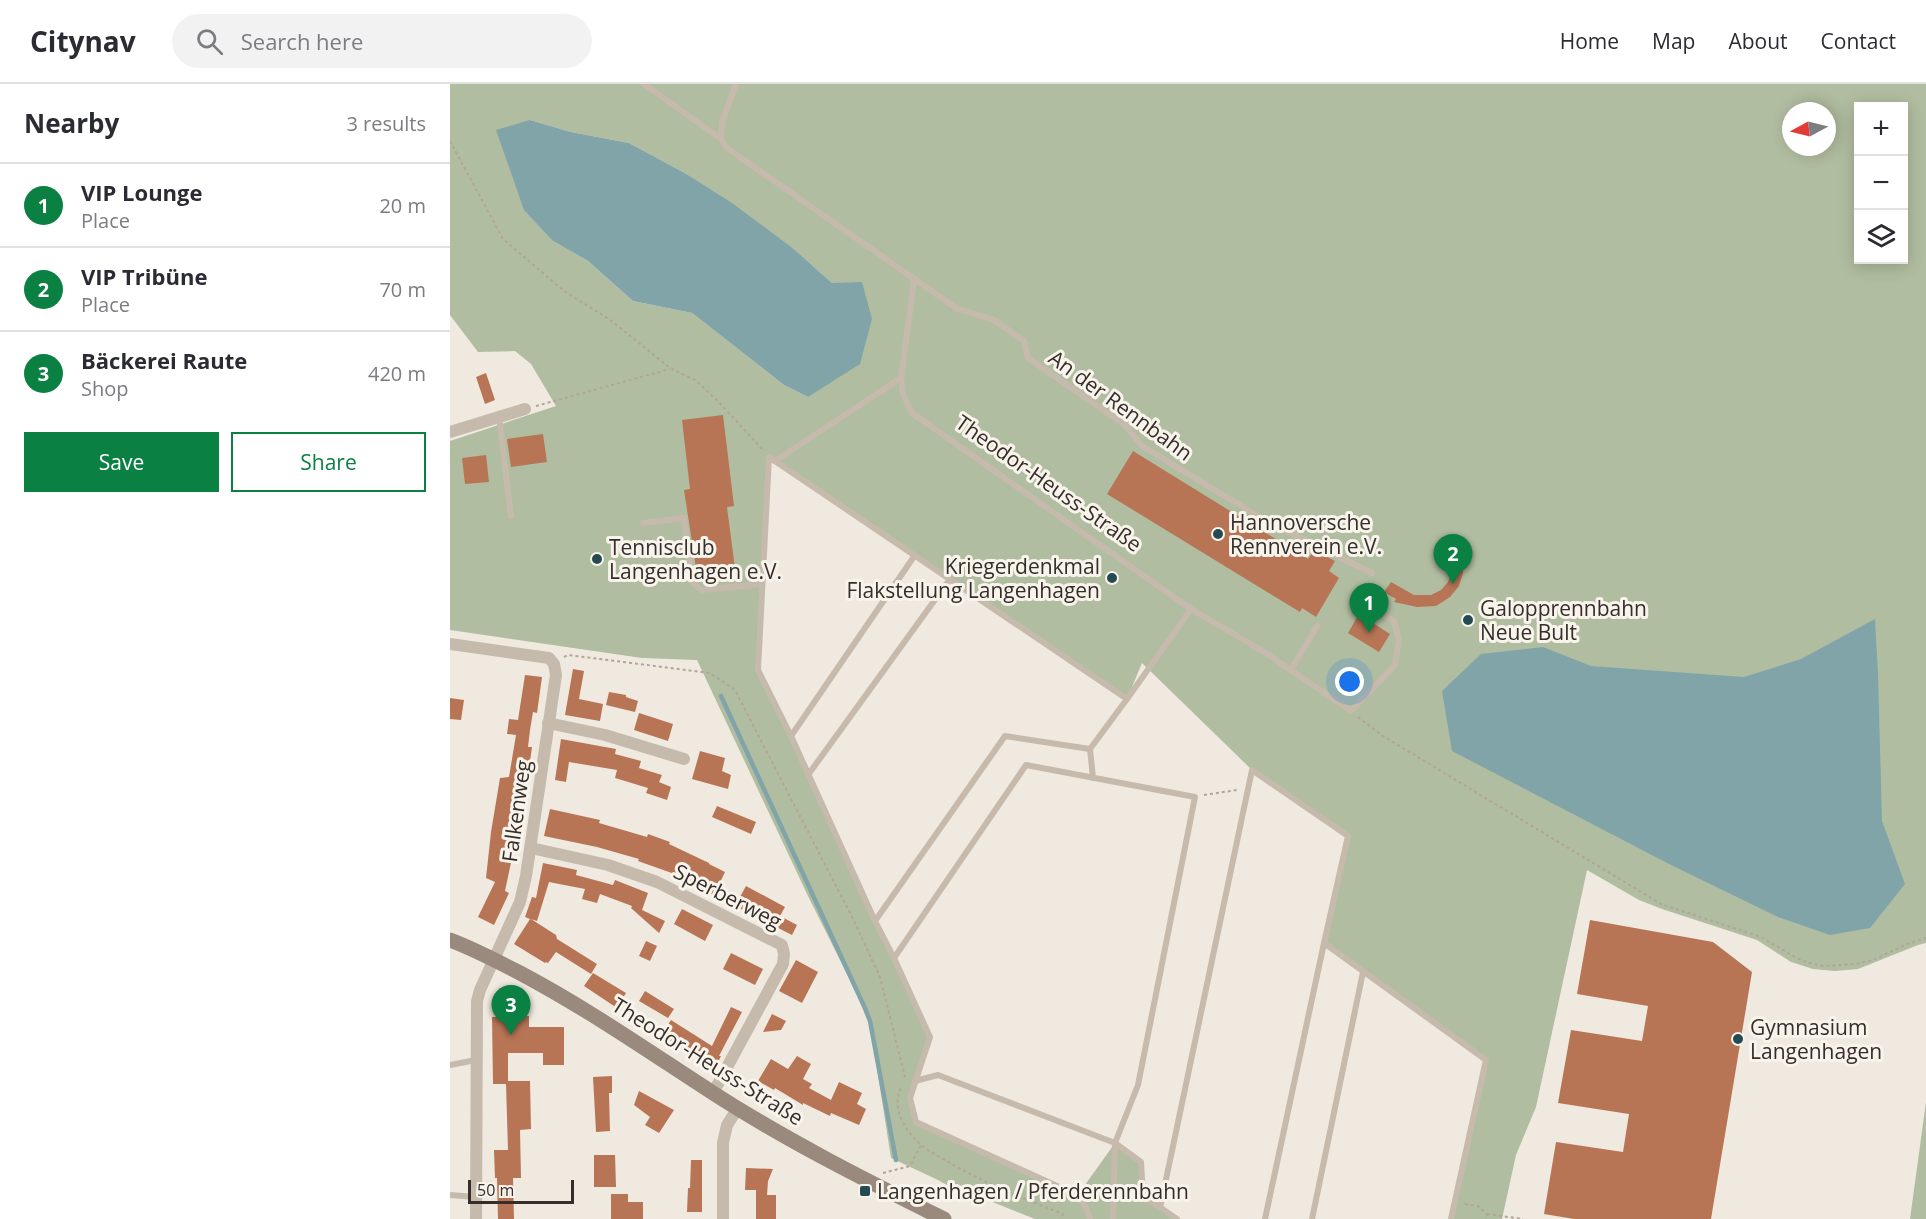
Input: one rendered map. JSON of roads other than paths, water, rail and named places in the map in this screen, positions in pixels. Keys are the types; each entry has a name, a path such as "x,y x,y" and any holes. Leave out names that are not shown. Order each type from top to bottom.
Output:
{"street":[{"path":"450,432 525,409"},
{"name":"Falkenweg","path":"450,644 549,658 554,663 556,675 531,848 520,902 477,1001 476,1219"},
{"path":"548,723 605,735 684,759"},
{"name":"Sperberweg","path":"531,848 608,865 657,882 782,945 783,964 713,1093"},
{"name":"Theodor-Heuss-Straße","path":"450,940 495,959 563,996 738,1108 862,1178 944,1219"},
{"path":"723,1219 723,1143 727,1125 738,1108"}],"lane":[{"name":"An der Rennbahn","path":"644,84 721,139 727,148 956,308 994,320 1024,341 1029,358 1125,425 1142,446 1266,521 1372,573"},
{"path":"721,139 722,123 736,84"},
{"path":"775,461 901,378 914,279"},
{"name":"Theodor-Heuss-Straße","path":"901,378 903,394 912,413 1191,609 1261,650 1351,711 1395,665 1399,640 1394,621 1364,601"},
{"path":"499,417 511,516"},
{"path":"1090,1219 1085,1204 1077,1196 916,1122 910,1098 930,1037 791,736 758,670 769,457 1127,699"},
{"path":"643,524 684,518 692,582 701,590 762,584"},
{"path":"791,736 915,555"},
{"path":"808,775 950,579"},
{"path":"1094,778 1090,749 1191,609"},
{"path":"1291,670 1317,626"},
{"path":"875,921 1005,736 1090,749"},
{"path":"894,958 1026,765 1195,797 1138,1086 1115,1143 1113,1219"},
{"path":"1160,1208 1252,770 1348,836 1265,1219"},
{"path":"1324,943 1486,1060 1451,1219"},
{"path":"1312,1219 1363,972"},
{"path":"450,1065 476,1060"},
{"path":"915,1081 938,1075 1115,1143 1141,1162 1143,1196 1177,1219"},
{"path":"450,1195 477,1197"}],"water":[{"path":"530,120 571,132 629,143 683,172 732,203 794,249 832,283 862,282 872,319 860,364 808,397 784,385 692,313 633,301 588,261 553,241 524,210 496,130"},
{"path":"1875,619 1882,821 1905,884 1870,928 1830,935 1778,917 1669,864 1452,751 1442,691 1481,654 1543,647 1591,666 1744,677 1801,659"}],"waterway":[{"path":"721,696 870,1021 896,1160"}],"place":[{"name":"Hannoversche Rennverein e.V.","path":"1218,534"},
{"name":"Tennisclub Langenhagen e.V.","path":"597,559"},
{"name":"Kriegerdenkmal Flakstellung Langenhagen","path":"1112,578"},
{"name":"VIP Tribüne","path":"1453,584"},
{"name":"Galopprennbahn Neue Bult","path":"1468,620"},
{"name":"VIP Lounge","path":"1369,633"},
{"name":"Bäckerei Raute","path":"511,1035"},
{"name":"Gymnasium Langenhagen","path":"1738,1039"},
{"name":"Langenhagen / Pferderennbahn","path":"865,1191"}]}
